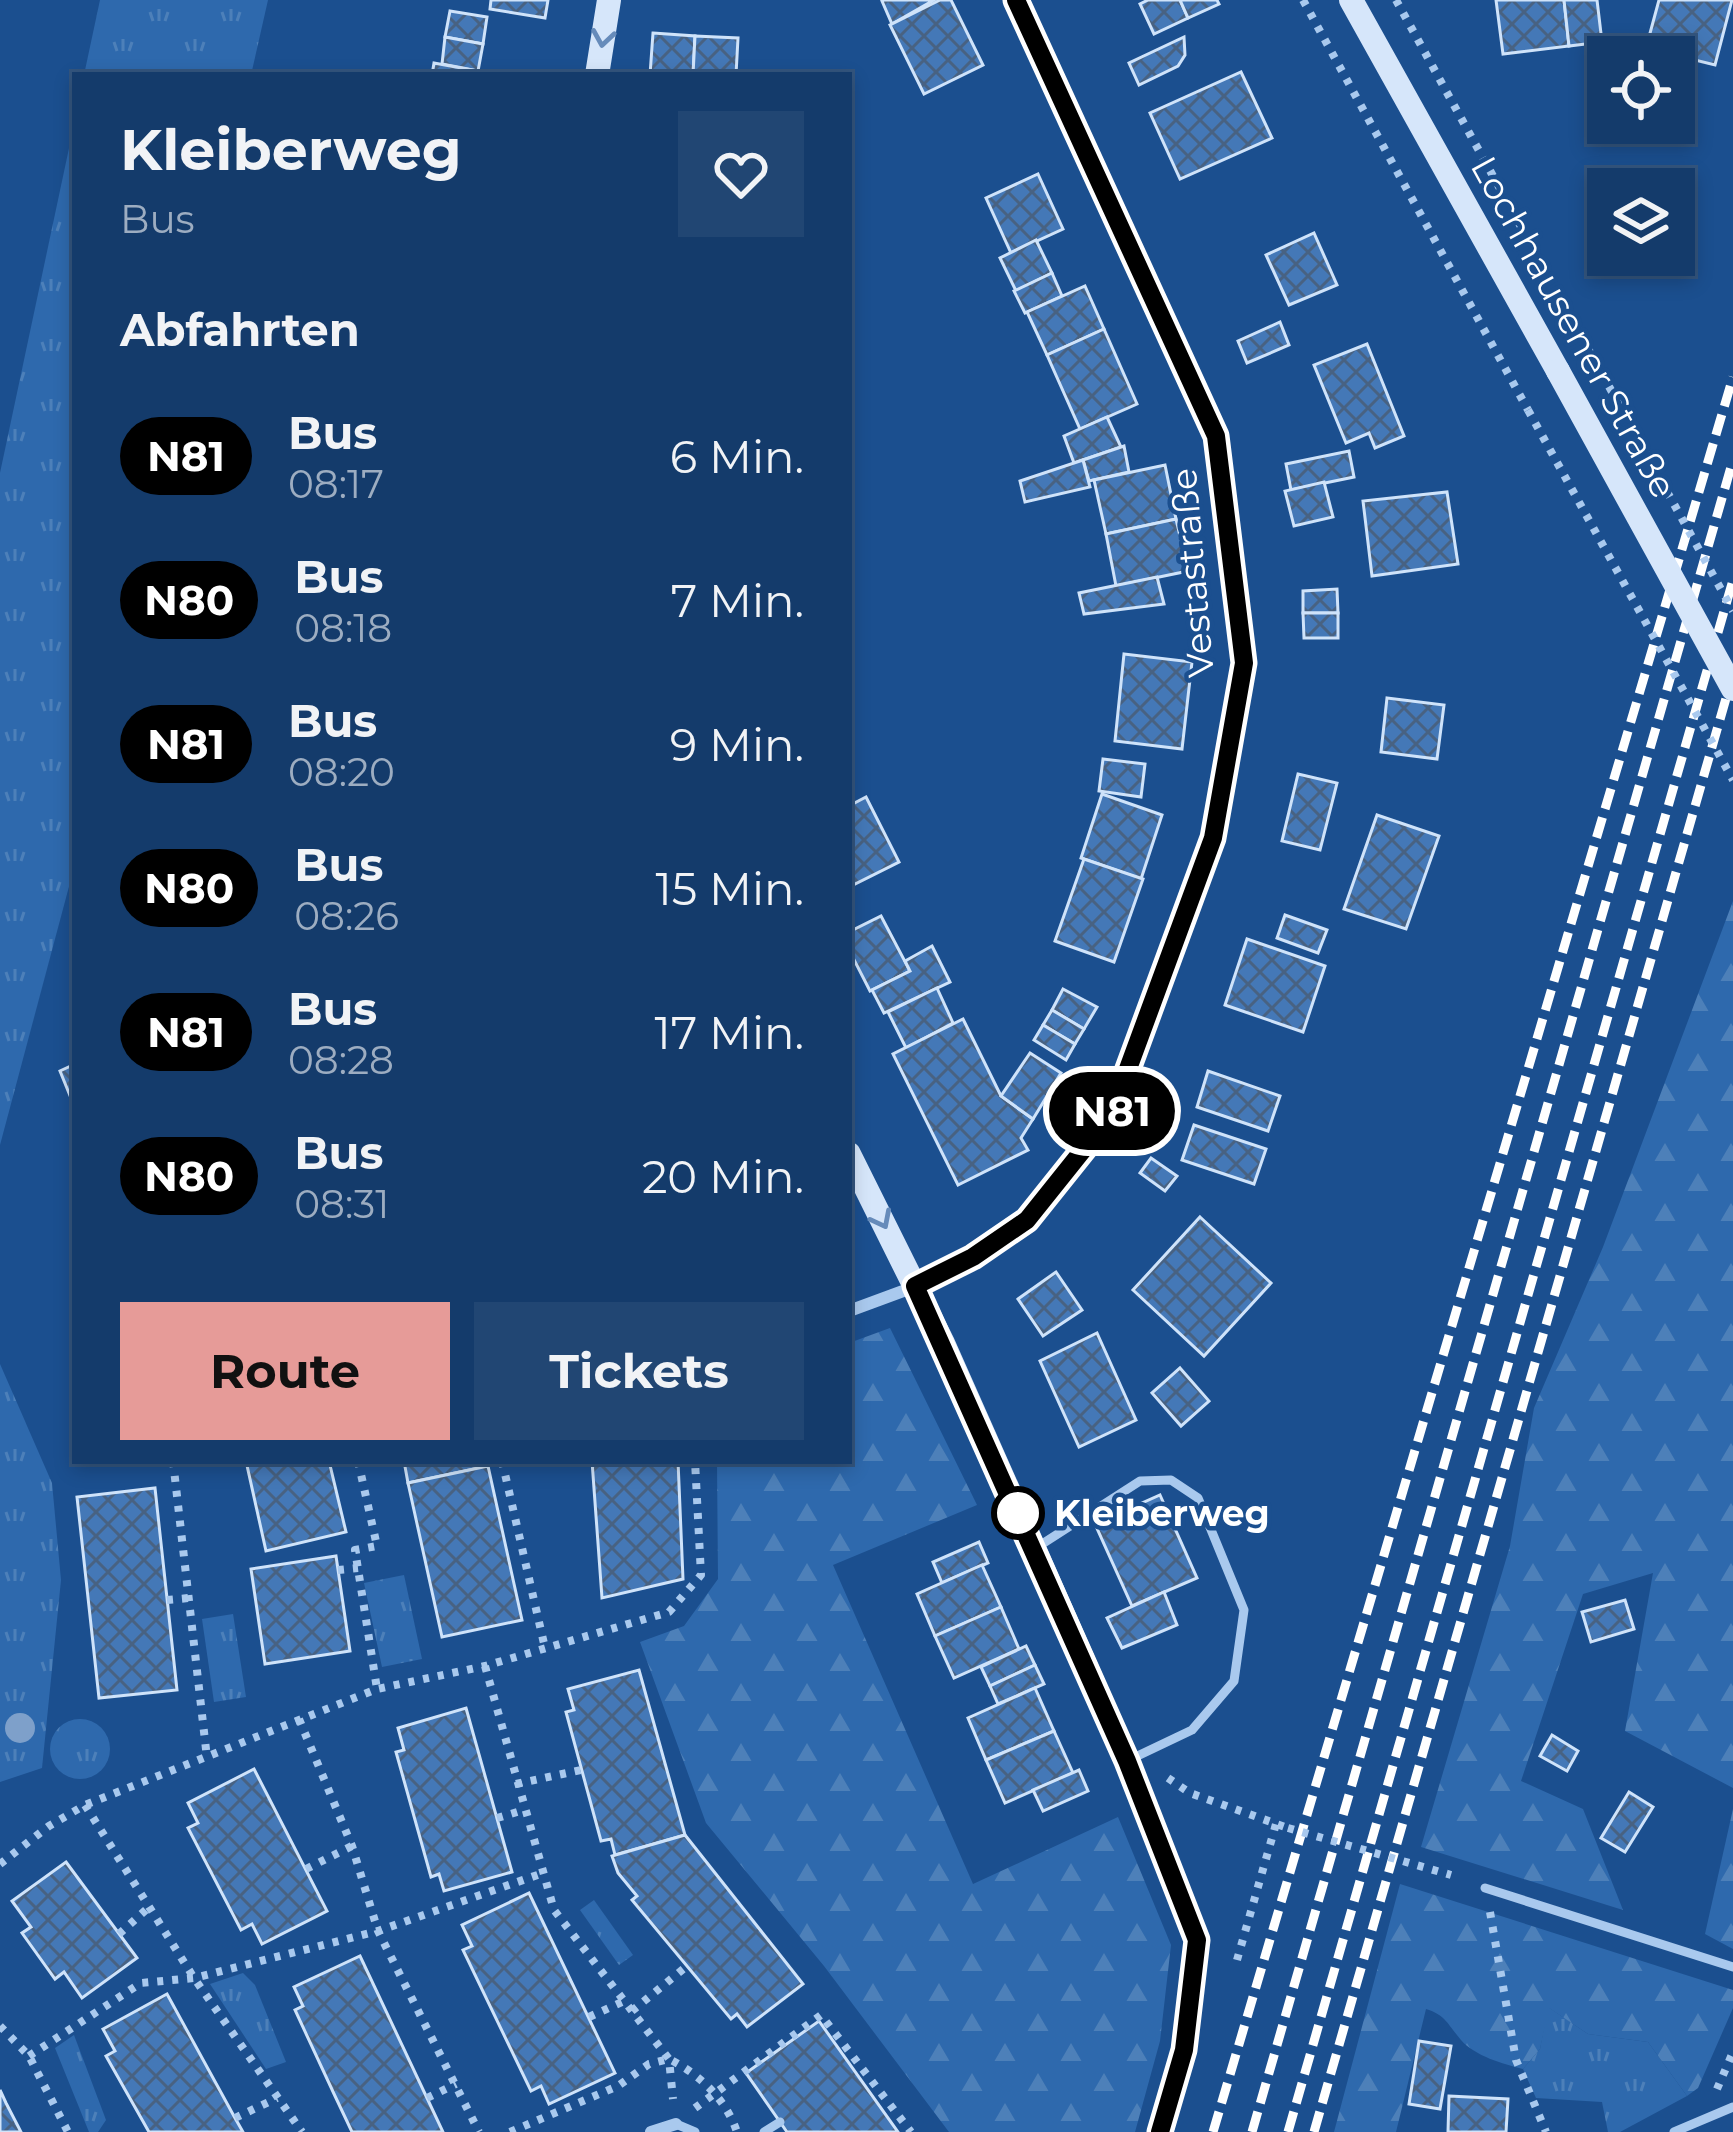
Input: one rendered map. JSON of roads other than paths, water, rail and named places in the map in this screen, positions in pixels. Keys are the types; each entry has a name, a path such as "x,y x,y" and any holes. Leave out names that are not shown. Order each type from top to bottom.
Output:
{"main road":[{"path":"597,72 609,0"},
{"name":"Vestastraße","path":"915,1286 973,1257 1027,1220 1111,1115 1213,838 1244,663 1216,436 1016,0"},
{"name":"Lochhausener Straße","path":"1351,0 1733,689"},
{"path":"852,1160 915,1286 1034,1549 1127,1761 1197,1940 1184,2050 1160,2132"}],"street":[{"path":"852,1310 915,1286"},
{"path":"651,2132 676,2124"}],"lane":[{"path":"1034,1549 1140,1481 1171,1480 1198,1498 1244,1610 1234,1682 1192,1730 1127,1761"},
{"path":"1485,1888 1733,1967"},
{"path":"1674,2132 1733,2107"},
{"path":"764,2132 780,2122"},
{"path":"676,2124 695,2132"}],"railway":[{"path":"1213,2132 1733,377"},
{"path":"1252,2132 1733,460"},
{"path":"1288,2132 1733,580"},
{"path":"1314,2132 1733,674"}],"place":[{"name":"Kleiberweg","path":"1018,1513"}]}
